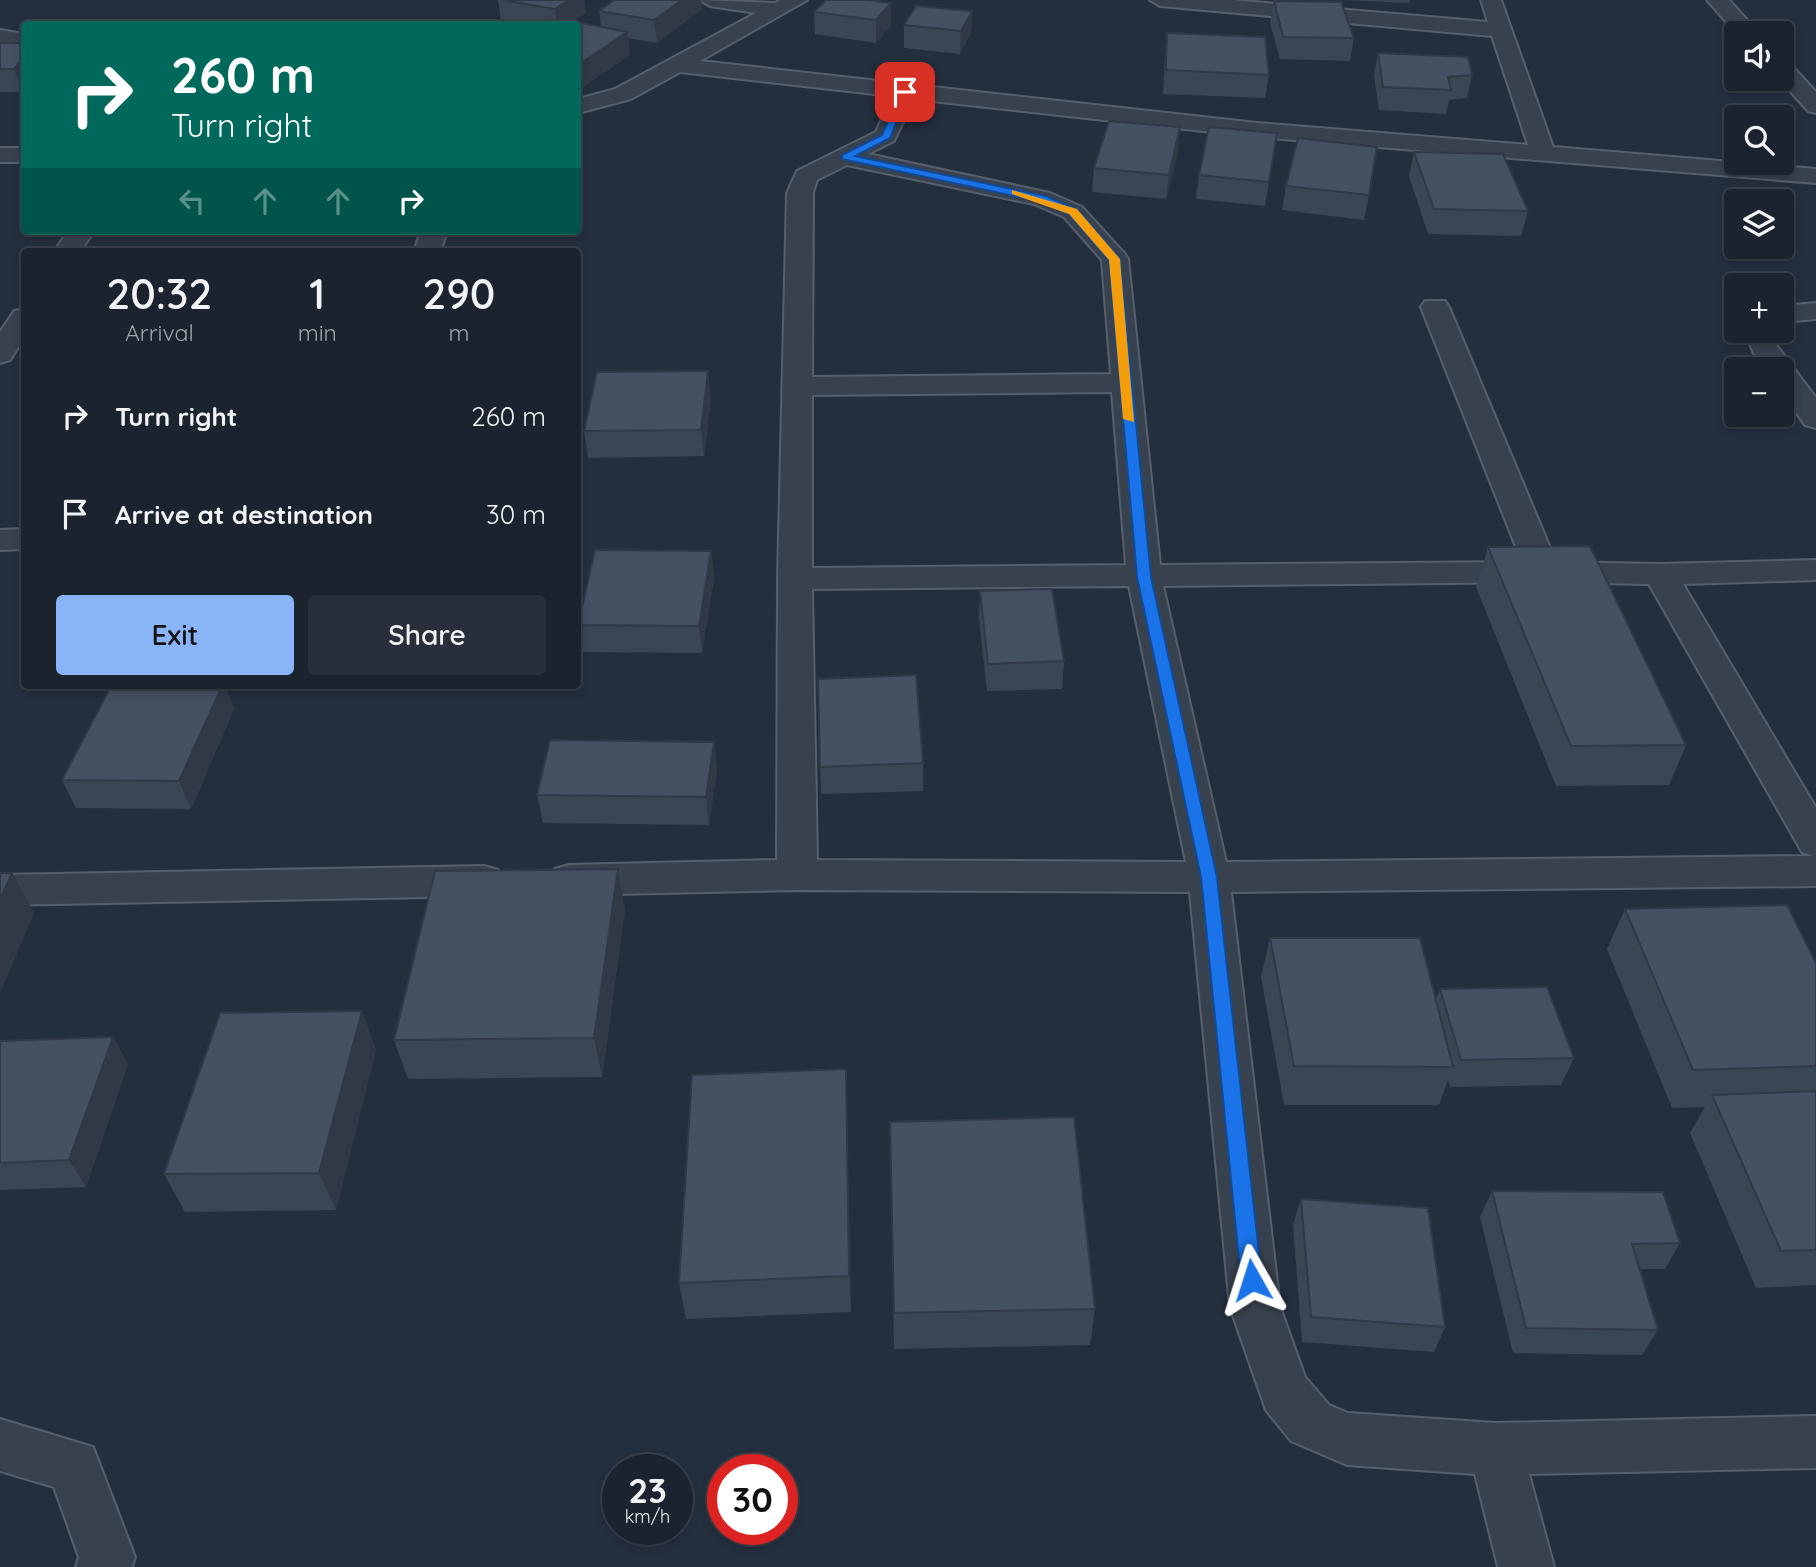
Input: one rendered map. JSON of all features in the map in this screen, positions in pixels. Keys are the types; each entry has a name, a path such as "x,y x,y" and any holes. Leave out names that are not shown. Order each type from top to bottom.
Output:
{"street":[{"path":"710,0 776,10"},
{"path":"581,105 623,94 797,0"},
{"path":"1160,0 1500,30"},
{"path":"1491,0 1543,154"},
{"path":"1717,0 1737,21"},
{"path":"0,37 21,40"},
{"path":"673,65 1257,130 1816,176"},
{"path":"1794,82 1816,106"},
{"path":"797,875 795,579 800,193 807,176 886,136 905,92"},
{"path":"0,155 21,155"},
{"path":"845,157 999,187 1041,198 1073,212 1115,259 1144,577 1209,877 1255,1307 1284,1392 1310,1423 1346,1439 1496,1449 1816,1441"},
{"path":"1435,307 1543,572"},
{"path":"1794,313 1816,311"},
{"path":"0,354 21,322"},
{"path":"798,386 1126,383"},
{"path":"1794,389 1816,419"},
{"path":"0,540 21,539"},
{"path":"795,579 1816,570"},
{"path":"1660,573 1816,842"},
{"path":"0,890 797,875 1209,877 1816,871"},
{"path":"0,1444 74,1466 107,1557 104,1567"},
{"path":"1496,1449 1526,1567"}],"building":[{"path":"503,0 569,0 555,9"},
{"path":"614,0 682,0 654,20 599,11"},
{"path":"826,0 891,3 876,20 814,12"},
{"path":"1274,1 1341,2 1354,38 1283,37"},
{"path":"916,6 972,11 961,31 904,25"},
{"path":"581,23 627,32 581,63"},
{"path":"1167,33 1265,37 1269,75 1166,70"},
{"path":"0,43 21,43 21,61 14,69 0,69"},
{"path":"1378,53 1468,57 1472,75 1448,77 1451,90 1383,87"},
{"path":"1109,121 1180,127 1169,175 1094,168"},
{"path":"1209,127 1277,133 1269,182 1199,175"},
{"path":"1298,138 1377,147 1369,195 1286,186"},
{"path":"1414,152 1503,154 1528,211 1434,209"},
{"path":"708,371 701,430 584,431 597,372"},
{"path":"1590,546 1686,745 1571,746 1488,547"},
{"path":"595,550 711,551 699,626 581,625 581,612"},
{"path":"1052,589 1064,661 988,664 980,591"},
{"path":"916,675 923,763 820,767 818,679"},
{"path":"109,689 221,689 179,781 62,780"},
{"path":"550,740 714,742 706,797 537,795"},
{"path":"618,869 594,1038 394,1040 435,871"},
{"path":"0,873 12,873 0,900"},
{"path":"1787,905 1816,963 1816,1066 1693,1070 1625,909"},
{"path":"1270,938 1420,938 1453,1067 1294,1066"},
{"path":"1547,987 1574,1058 1461,1060 1440,989"},
{"path":"362,1011 319,1173 164,1174 220,1013"},
{"path":"113,1037 69,1160 0,1163 0,1041"},
{"path":"846,1069 849,1276 679,1283 692,1075"},
{"path":"1816,1091 1816,1250 1781,1251 1712,1095"},
{"path":"1074,1117 1095,1309 894,1313 890,1122"},
{"path":"1492,1191 1663,1192 1680,1243 1632,1244 1658,1330 1526,1328"},
{"path":"1301,1199 1428,1208 1445,1327 1311,1317"}],"slow traffic":[{"path":"1015,192 1041,198 1073,212 1092,230 1115,259 1130,419"}],"route":[{"path":"905,92 886,136 871,147 845,157 999,187 1041,198 1073,212 1092,230 1115,259 1144,577 1209,877 1252,1280"}]}
